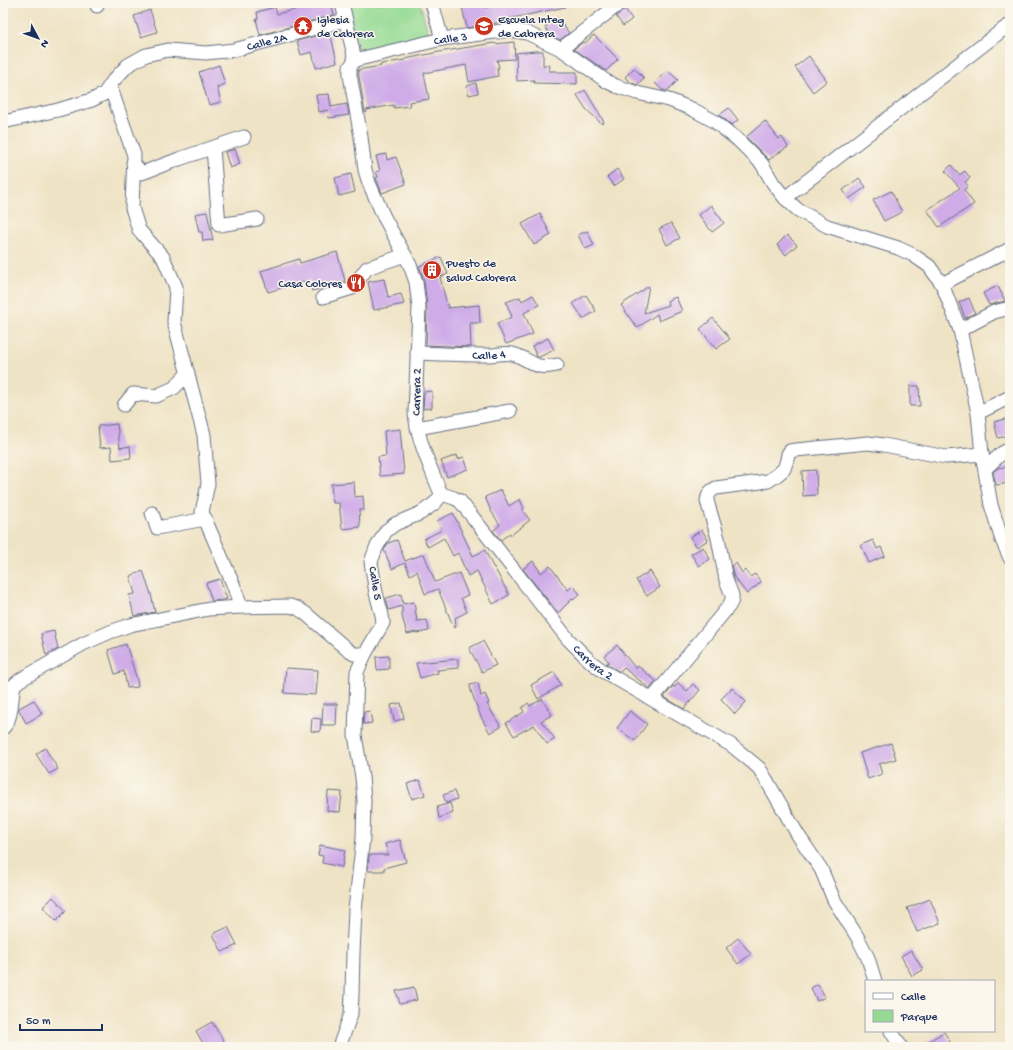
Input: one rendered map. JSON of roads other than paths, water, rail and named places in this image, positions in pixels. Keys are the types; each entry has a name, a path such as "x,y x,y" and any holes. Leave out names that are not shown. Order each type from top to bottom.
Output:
{"street":[{"name":"Carrera 2","path":"342,3 355,60 350,67 350,75 365,170 384,217 410,265 416,282 419,307 415,414 421,444 438,489 442,494 460,501 568,639 591,662 602,671 731,745 759,768 798,835 821,870 834,900 858,938 868,958 874,980"},
{"path":"432,3 442,39"},
{"path":"562,49 620,3"},
{"name":"Calle 2A","path":"3,122 58,110 92,100 104,94 113,81 128,65 146,55 168,50 206,53 234,50 345,20"},
{"path":"785,198 1010,25"},
{"name":"Calle 3","path":"355,60 442,39 510,30 527,33 562,49 606,81 616,86 637,93 669,100 692,109 714,121 738,140 762,164 773,183 785,198 798,210 827,226 898,248 913,255 929,266 942,284 960,330 978,413 982,454 991,505 1002,540 1010,558"},
{"path":"110,86 134,155 132,208 139,230 163,257 176,288 174,322 204,435 208,484 202,512 233,584 240,607"},
{"path":"133,163 142,173 244,137"},
{"path":"212,148 219,225 257,219"},
{"path":"942,284 1010,249"},
{"path":"323,297 352,288 367,268 405,255"},
{"path":"960,330 994,312 1010,308"},
{"name":"Calle 4","path":"417,353 493,355 505,352 516,355 536,366 548,367 557,365"},
{"path":"124,405 133,394 156,396 174,388 188,373"},
{"path":"978,413 1010,397"},
{"path":"417,428 510,411"},
{"path":"652,699 729,606 732,600 732,595 723,567 718,538 707,501 708,494 711,491 716,488 768,481 777,476 784,469 788,454 790,451 796,450 868,443 946,457 982,454"},
{"path":"985,469 1002,453 1010,449"},
{"name":"Calle 5","path":"339,1047 351,1014 355,910 363,838 364,800 355,735 358,672 365,654 383,623 371,562 376,548 386,530 395,524 421,513 435,504 442,494"},
{"path":"152,513 157,528 205,519"},
{"path":"3,728 10,713 9,684 20,680 83,644 130,625 209,609 290,606 305,613 349,651 354,654 365,654"},
{"path":"892,1032 901,1047"}],"place":[{"name":"Iglesia de Cabrera","path":"303,26"},
{"name":"Escuela Integ de Cabrera","path":"484,26"},
{"name":"Puesto de salud Cabrera","path":"432,270"},
{"name":"Casa Colores","path":"356,283"}]}
